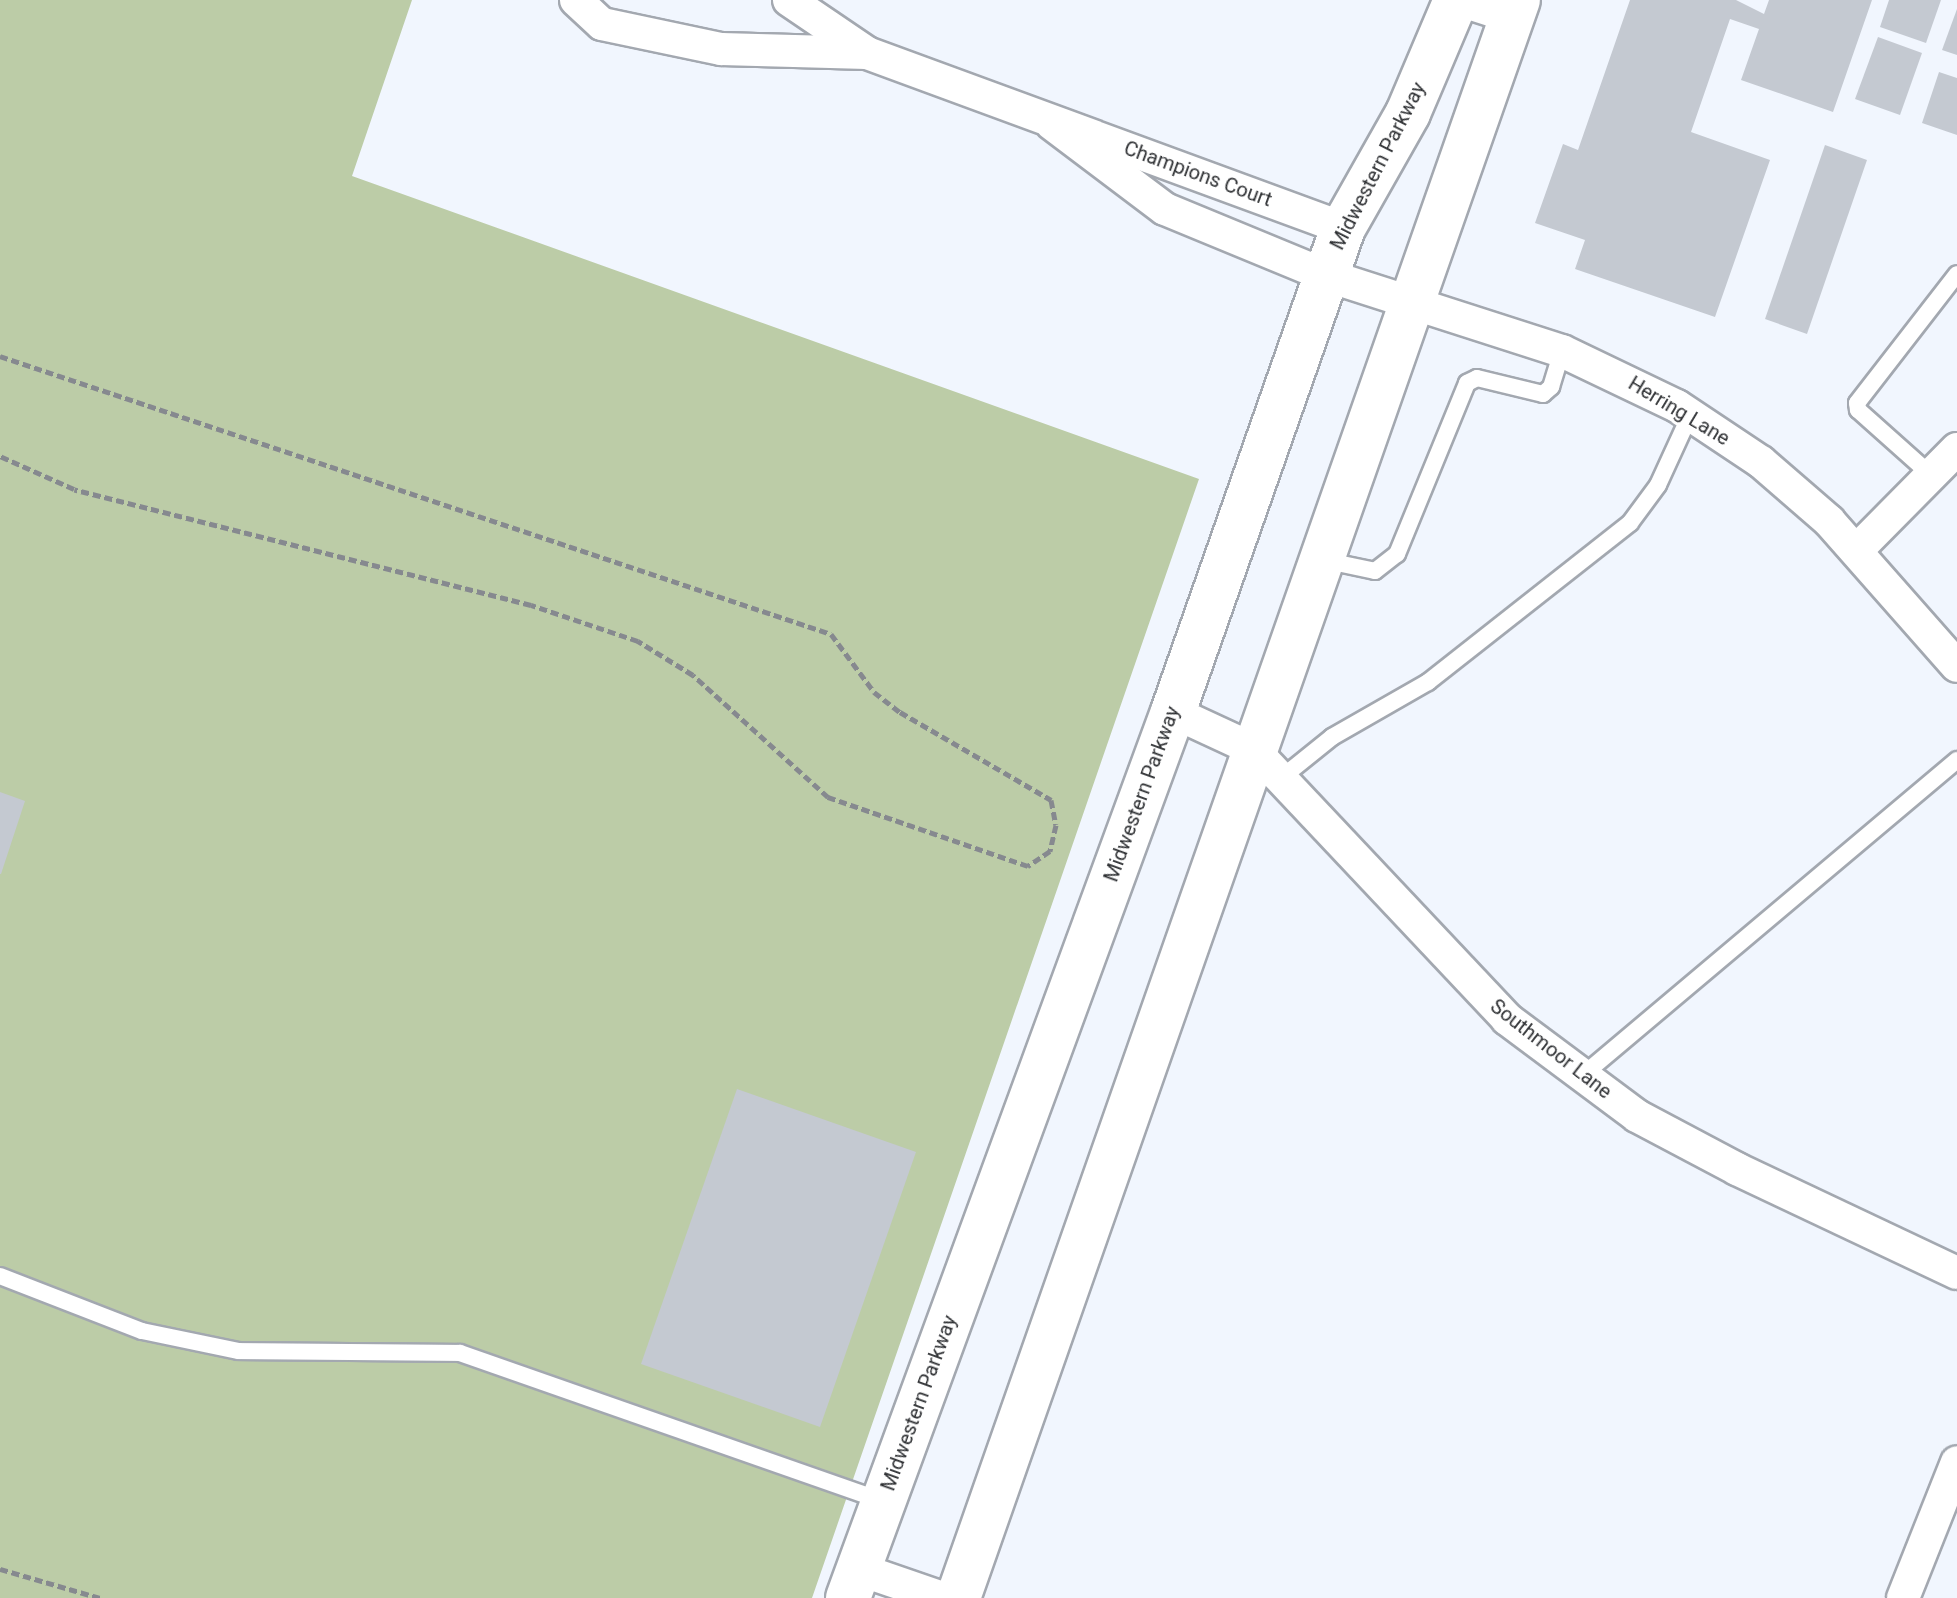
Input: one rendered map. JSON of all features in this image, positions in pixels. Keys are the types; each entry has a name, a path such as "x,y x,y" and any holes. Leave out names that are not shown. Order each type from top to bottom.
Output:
{"main road":[{"name":"Midwestern Parkway","path":"853,1584 1173,712 1325,275 1343,228 1408,113 1457,0"},
{"path":"958,1598 1267,764 1320,559 1515,9"}],"street":[{"name":"Champions Court","path":"576,0 602,24 721,49 867,53"},
{"path":"1457,0 1515,9"},
{"name":"Champions Court","path":"795,1 867,53 1052,124 1191,169 1343,228"},
{"name":"Champions Court","path":"1052,124 1165,209 1325,275"},
{"name":"Herring Lane","path":"1325,275 1562,351 1690,415 1761,462 1857,550 1957,666"},
{"path":"1857,550 1957,449"},
{"name":"Southmoor Lane","path":"1173,712 1267,764 1507,1019 1637,1116 1737,1169 1957,1273"},
{"path":"1903,1598 1957,1462"},
{"path":"853,1584 942,1598"}],"lane":[{"path":"1931,475 1858,410 1857,403 1957,274"},
{"path":"1320,559 1375,571 1397,554 1467,383 1477,378 1543,394 1551,387 1562,351"},
{"path":"1267,764 1332,737 1428,682 1630,523 1658,485 1690,415"},
{"path":"1583,1075 1957,760"},
{"path":"0,1276 142,1331 239,1351 460,1353 883,1501"}],"path":[{"path":"0,356 831,634 874,692 900,712 1051,800 1056,825 1050,851 1028,866 828,797 693,675 638,641 531,605 74,489 0,456"},
{"path":"0,1569 100,1598"}],"green space":[{"path":"0,0 412,0 352,176 1199,479 812,1598 0,1598"}],"building":[{"path":"1630,0 1736,0 1764,14 1769,0 1872,0 1833,112 1741,80 1759,29 1730,19 1691,132 1770,160 1715,317 1575,269 1585,240 1535,223 1563,144 1578,150"},
{"path":"1889,0 1941,0 1926,43 1880,27"},
{"path":"1957,9 1957,55 1942,50"},
{"path":"1878,37 1922,53 1900,115 1855,99"},
{"path":"1939,72 1957,78 1957,135 1922,123"},
{"path":"1825,145 1867,160 1807,334 1765,319"},
{"path":"0,792 25,801 1,874 0,874"},
{"path":"737,1089 916,1152 820,1427 641,1364"}]}
